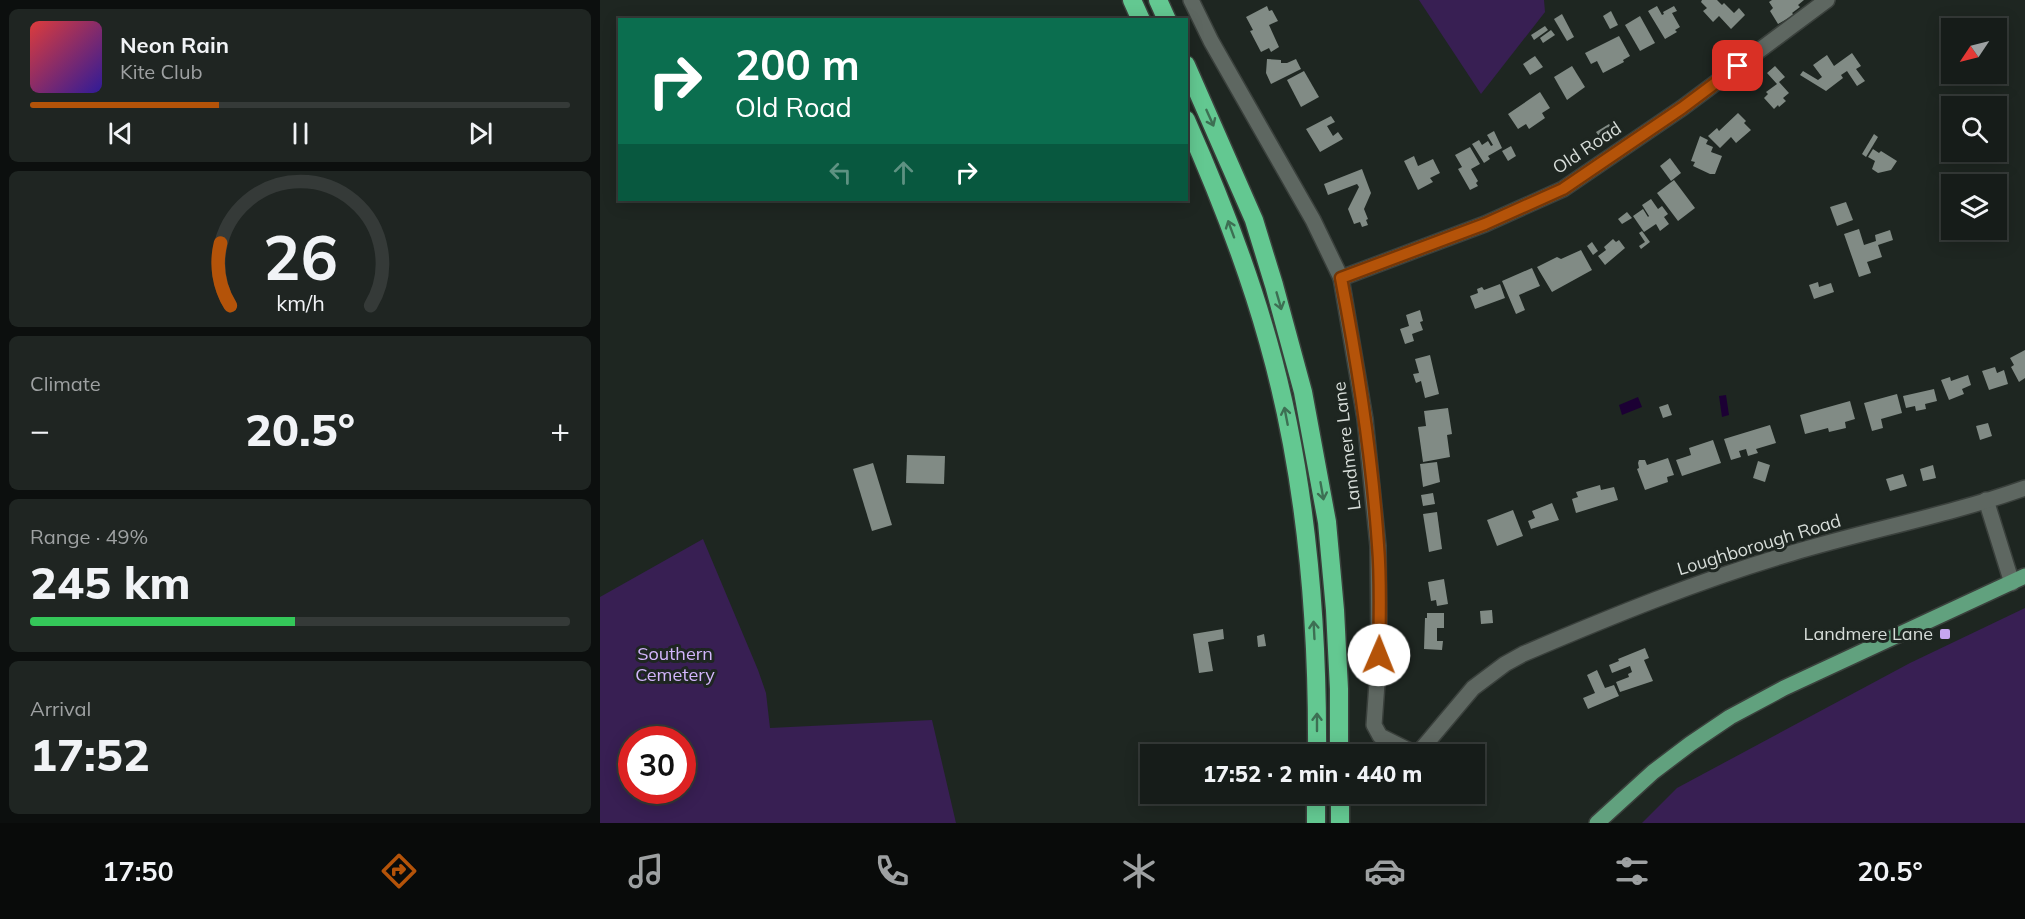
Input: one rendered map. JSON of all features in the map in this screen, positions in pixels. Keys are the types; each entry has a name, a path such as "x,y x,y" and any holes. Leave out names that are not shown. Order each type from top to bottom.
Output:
{"highway":[{"path":"1132,0 1140,18"},
{"path":"1158,0 1166,18"},
{"path":"1188,70 1254,220 1275,285 1303,392 1327,522 1336,622 1339,744"},
{"path":"1188,125 1248,277 1282,397 1304,525 1313,613 1317,744"},
{"path":"1316,804 1316,823"},
{"path":"1340,804 1340,823"}],"main road":[{"path":"1598,823 1653,772 1730,717 1784,688 2018,579"}],"street":[{"name":"Landmere Lane","path":"1191,0 1210,41 1313,220 1341,278 1365,418 1378,546 1379,655 1374,725 1380,736 1395,744"},
{"name":"Old Road","path":"1341,278 1485,224 1563,189 1682,108 1827,0"},
{"name":"Loughborough Road","path":"1512,660 1608,618 1705,581 1794,552 2025,488"},
{"path":"1986,500 2018,579"},
{"name":"Landmere Lane","path":"1427,744 1473,688 1512,660"}],"green space":[{"path":"1419,0 1544,0 1545,12 1481,94"},
{"name":"Southern Cemetery","path":"703,539 758,670 766,693 770,728 932,720 956,823 600,823 600,597"},
{"path":"2025,608 2025,823 1642,823 1677,788 1910,663"}],"shaded area":[{"path":"1726,395 1729,415 1722,417 1719,396"},
{"path":"1638,397 1642,407 1622,415 1619,405"}],"building":[{"path":"1702,0 1717,0 1722,5 1724,3 1734,13 1739,8 1745,15 1731,29 1719,16 1713,22 1703,11 1707,8 1701,2"},
{"path":"1772,0 1804,0 1798,5 1800,7 1792,13 1794,15 1778,24 1770,11 1773,8 1769,2"},
{"path":"1267,6 1278,21 1269,25 1279,47 1271,52 1269,48 1261,52 1250,31 1253,30 1246,17"},
{"path":"1657,6 1662,15 1674,6 1677,11 1672,13 1680,27 1675,30 1677,32 1665,39 1648,11"},
{"path":"1611,11 1618,25 1610,29 1603,16"},
{"path":"1562,14 1574,37 1567,41 1554,19"},
{"path":"1640,16 1655,43 1640,51 1625,25"},
{"path":"1545,26 1548,30 1534,40 1531,35"},
{"path":"1551,30 1555,35 1543,43 1540,38"},
{"path":"1619,36 1630,56 1623,60 1624,62 1603,73 1597,61 1591,64 1585,53"},
{"path":"1725,51 1732,60 1723,66 1717,58"},
{"path":"1852,53 1861,66 1856,69 1865,81 1857,86 1847,71 1841,75 1843,78 1826,91 1800,75 1803,71 1818,80 1822,77 1813,65 1827,55 1834,66"},
{"path":"1535,56 1543,67 1530,75 1523,64"},
{"path":"1267,59 1287,63 1296,59 1301,69 1271,84 1266,73"},
{"path":"1572,66 1585,87 1567,100 1554,77"},
{"path":"1775,66 1785,77 1779,82 1789,93 1783,98 1786,101 1774,109 1764,98 1768,94 1766,92 1777,84 1767,73"},
{"path":"1304,71 1319,97 1301,107 1287,80"},
{"path":"1540,92 1550,108 1542,113 1545,118 1529,129 1526,124 1518,129 1508,114"},
{"path":"1738,113 1751,130 1736,143 1731,137 1720,148 1708,136 1717,128 1719,131"},
{"path":"1331,116 1335,122 1327,126 1333,136 1338,132 1343,139 1320,152 1306,129"},
{"path":"1609,124 1617,136 1604,144 1596,132"},
{"path":"1494,131 1502,148 1488,156 1490,159 1484,163 1472,144 1479,140 1482,145 1488,141 1491,146 1493,145 1487,135"},
{"path":"1874,134 1878,137 1866,157 1862,154"},
{"path":"1700,136 1708,140 1706,144 1713,147 1711,152 1722,156 1715,174 1693,166 1695,162 1691,161"},
{"path":"1511,146 1516,156 1508,161 1502,151"},
{"path":"1470,147 1480,164 1471,169 1478,181 1476,183 1478,186 1470,190 1458,169 1462,167 1455,155"},
{"path":"1873,149 1897,161 1891,170 1878,173 1872,169 1875,161 1868,157"},
{"path":"1414,156 1418,166 1433,159 1440,173 1430,178 1433,182 1418,190 1404,161"},
{"path":"1670,158 1681,173 1671,181 1660,166"},
{"path":"1362,169 1371,193 1364,209 1368,225 1362,227 1360,222 1354,224 1348,209 1359,187 1357,184 1328,195 1324,184"},
{"path":"1674,180 1695,208 1678,221 1657,193"},
{"path":"1651,199 1658,209 1662,206 1668,214 1664,217 1669,224 1660,231 1656,224 1644,232 1633,216 1643,209 1648,217 1642,205"},
{"path":"1846,202 1853,220 1837,226 1830,207"},
{"path":"1627,212 1632,218 1622,224 1618,219"},
{"path":"1859,229 1864,245 1876,241 1875,235 1890,230 1893,240 1878,245 1882,257 1867,262 1871,273 1859,277 1844,234"},
{"path":"1642,231 1650,242 1641,249 1639,246 1645,242 1639,233"},
{"path":"1613,239 1616,242 1619,240 1625,248 1605,265 1598,256 1606,250 1604,247"},
{"path":"1592,242 1598,251 1593,255 1587,246"},
{"path":"1581,250 1592,270 1552,292 1537,267 1557,257 1561,259"},
{"path":"1532,268 1540,286 1519,295 1525,310 1516,314 1502,281"},
{"path":"1818,282 1819,287 1831,283 1834,292 1814,299 1809,285"},
{"path":"1500,284 1505,298 1475,309 1470,296 1478,293 1477,289 1482,287 1484,290"},
{"path":"1420,310 1423,330 1412,334 1414,341 1405,344 1400,329 1409,326 1406,315"},
{"path":"2025,350 2025,378 2019,382 2011,367 2014,365 2010,358"},
{"path":"1430,355 1439,394 1425,398 1421,381 1416,383 1413,374 1419,373 1415,359"},
{"path":"1995,367 1997,373 2004,370 2008,384 1989,390 1982,371"},
{"path":"1968,375 1971,385 1962,389 1964,394 1949,400 1941,380 1950,377 1951,381"},
{"path":"1934,389 1937,401 1925,404 1926,409 1916,411 1915,406 1906,408 1903,396"},
{"path":"1897,394 1902,413 1881,419 1883,428 1872,431 1864,403"},
{"path":"1850,401 1855,419 1845,422 1846,428 1829,432 1828,428 1805,434 1800,415"},
{"path":"1668,404 1672,415 1663,418 1659,407"},
{"path":"1448,408 1452,434 1447,435 1450,457 1423,462 1418,427 1426,426 1424,411"},
{"path":"1988,423 1992,436 1980,440 1976,426"},
{"path":"1770,425 1776,443 1756,449 1758,453 1748,456 1746,449 1739,451 1741,457 1731,460 1724,439"},
{"path":"1713,440 1721,463 1682,476 1676,460 1691,455 1689,448"},
{"path":"907,455 945,456 944,484 906,483"},
{"path":"1668,458 1674,475 1667,477 1668,482 1645,490 1637,469 1639,460 1645,460 1647,465"},
{"path":"1758,461 1770,465 1765,482 1753,478"},
{"path":"1437,462 1440,482 1423,487 1420,464"},
{"path":"873,463 892,525 872,531 853,469"},
{"path":"1933,465 1936,478 1923,481 1920,469"},
{"path":"1903,474 1907,486 1890,491 1886,479"},
{"path":"1600,485 1601,490 1614,487 1618,500 1576,513 1572,499 1578,497 1576,492"},
{"path":"1433,493 1435,504 1423,506 1421,495"},
{"path":"1552,503 1559,520 1531,529 1528,521 1535,518 1532,511"},
{"path":"1513,510 1523,536 1497,546 1487,520"},
{"path":"1437,512 1442,549 1429,552 1423,514"},
{"path":"1444,579 1448,604 1437,606 1436,600 1431,601 1428,582"},
{"path":"1492,610 1493,623 1481,624 1480,611"},
{"path":"1427,613 1444,613 1444,628 1437,628 1437,641 1443,641 1442,650 1424,649"},
{"path":"1223,629 1224,639 1208,642 1213,671 1199,673 1193,634"},
{"path":"1264,634 1266,646 1258,647 1257,636"},
{"path":"1645,648 1649,658 1644,660 1653,681 1620,692 1616,682 1629,677 1628,674 1632,672 1630,666 1612,673 1609,665"},
{"path":"1597,670 1605,688 1614,685 1619,696 1588,709 1583,698 1595,693 1587,675"}],"place":[{"name":"Landmere Lane","path":"1945,634"}],"route":[{"path":"1379,655 1378,546 1365,418 1341,278 1485,224 1563,189 1682,108 1738,66"}]}
